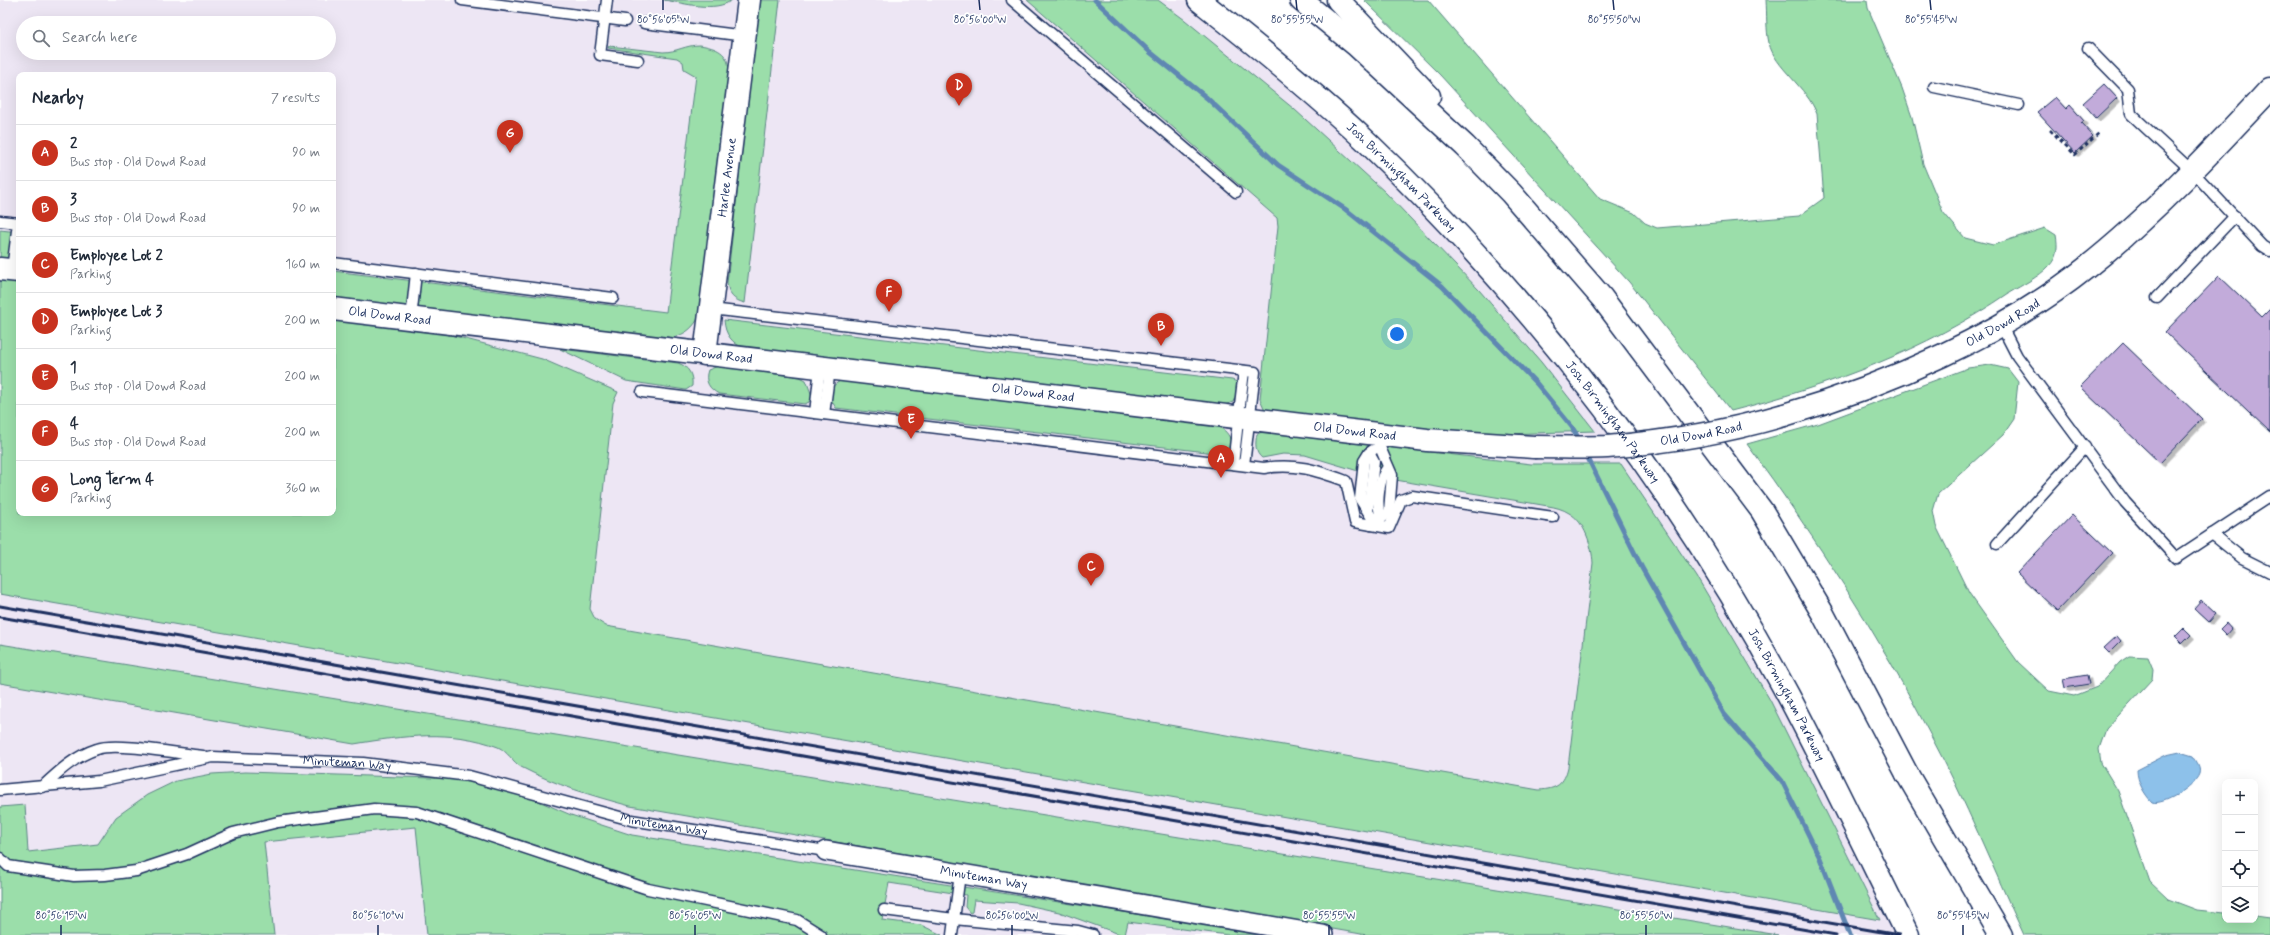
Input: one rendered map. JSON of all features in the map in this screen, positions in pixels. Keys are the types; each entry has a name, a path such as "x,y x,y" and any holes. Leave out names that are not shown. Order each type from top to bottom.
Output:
{"main road":[{"name":"Harlee Avenue","path":"705,354 712,309 749,0"},
{"name":"Josh Birmingham Parkway","path":"1199,0 1311,91 1418,192 1511,293 1588,385 1709,562 1751,631 1788,695 1908,935"},
{"path":"1300,0 1362,51 1465,146 1511,193"},
{"path":"1338,0 1409,73 1602,298 1762,512 1822,612 1907,774 1987,935"},
{"name":"Old Dowd Road","path":"336,309 1244,418 1380,440 1489,445 1606,447 1671,440 1738,429 1814,406 1872,384 1981,338 2086,268 2133,229 2192,171 2270,89"},
{"path":"1907,774 2001,935"}],"street":[{"name":"Minuteman Way","path":"826,851 1317,935"}],"lane":[{"path":"462,0 625,21"},
{"path":"607,0 600,55 638,60"},
{"path":"1012,0 1236,192"},
{"path":"644,23 745,36"},
{"path":"2088,48 2128,89 2131,114 2192,171 2270,251"},
{"path":"1934,87 2019,105"},
{"path":"2157,298 2235,216"},
{"path":"0,221 16,223"},
{"path":"10,270 16,235"},
{"path":"336,263 613,298"},
{"path":"411,319 416,273"},
{"path":"712,309 1255,372 1233,464"},
{"path":"2001,325 2017,356 2126,502 2176,558 2270,496"},
{"path":"820,414 825,369"},
{"path":"1244,371 1244,465"},
{"path":"642,392 1264,468 1283,465 1299,466 1346,482 1355,522 1373,518 1389,512 1392,475 1380,440"},
{"path":"1373,518 1374,462 1369,453 1380,440"},
{"path":"1997,544 2085,447"},
{"path":"1373,518 1389,528 1401,500 1406,496 1436,498 1553,516"},
{"path":"2212,534 2242,558 2270,572"},
{"path":"42,787 63,767 98,749 128,748 213,757"},
{"name":"Minuteman Way","path":"3,790 99,781 213,757 363,763 469,776 631,820 826,851"},
{"path":"0,858 8,866 74,876 105,875 136,871 187,854 234,833 278,822 374,809 417,812 648,889 797,920 821,935"},
{"path":"952,935 960,874"},
{"path":"884,910 954,919 1078,931 1093,935"}],"path":[{"path":"2050,130 2075,155 2100,132"}],"shaded area":[{"path":"0,0 1199,0 1418,192 1672,506 1908,935 0,935"}],"green space":[{"path":"664,0 732,0 725,4 708,7"},
{"path":"759,0 780,0 745,303 735,299 732,296 727,283"},
{"path":"1027,0 1158,0 1185,20 1294,109 1385,192 1479,290 1541,362 1595,431 1475,435 1269,411 1264,408 1260,399 1278,226 1277,218"},
{"path":"1364,0 1428,0 1600,199 1634,213 1645,223 1657,228 1799,216 1824,198 1817,114 1806,95 1772,52 1767,33 1766,0 1867,0 1868,8 1902,88 1912,117 1923,164 1943,212 1965,238 1993,245 2045,228 2056,235 2056,255 2052,263 2035,277 1977,313 1910,349 1840,378 1731,411 1629,282 1440,75"},
{"path":"700,45 716,49 724,55 729,70 701,312 692,327 684,333 667,339 336,300 336,271 666,312 696,76 684,69 683,62 677,58 608,48 609,46 663,52"},
{"path":"0,230 16,232 16,262 0,260"},
{"path":"0,278 16,281 16,516 336,516 336,319 439,332 542,359 618,392 613,403 590,609 595,619 606,626 1539,790 1555,787 1559,784 1564,778 1568,767 1593,563 1587,535 1579,522 1569,513 1556,508 1378,477 1305,455 1283,454 1262,458 1256,448 1257,434 1262,432 1531,464 1621,464 1697,577 1770,700 1880,920 0,594"},
{"path":"724,320 1232,380 1237,382 1236,395 1233,402 1225,405 745,349 736,344 730,338 726,330"},
{"path":"560,349 678,363 690,372 692,386 686,390 626,381"},
{"path":"1990,365 2008,369 2018,382 2014,419 2003,435 1938,494 1933,511 1936,526 1969,593 2018,662 2049,691 2074,696 2097,687 2120,662 2129,656 2148,657 2153,669 2152,679 2106,729 2099,749 2101,763 2118,791 2150,882 2168,899 2197,910 2222,913 2222,923 2258,923 2258,916 2270,918 2270,935 2024,935 1956,786 1890,661 1822,551 1773,479 1747,444 1818,424 1968,368"},
{"path":"718,366 800,377 806,380 812,396 809,402 805,404 719,394 712,390 707,381 708,370"},
{"path":"840,381 1216,426 1225,431 1231,444 1228,451 1223,454 836,408 831,400 833,386"},
{"path":"0,644 1778,935 1367,935 630,806 588,794 547,779 521,767 498,747 481,741 445,736 427,736 354,744 0,683"},
{"path":"245,772 463,779 499,784 571,815 632,835 1269,935 1228,935 1128,922 1125,935 1122,935 1059,912 1018,903 974,900 972,912 970,913 965,907 966,895 889,883 882,920 921,925 942,935 427,935 416,827 264,842 274,935 0,935 0,807 25,805 28,852 98,844 116,817 147,795 176,781 212,774"}],"water":[{"path":"2180,752 2193,756 2199,767 2199,774 2192,784 2178,794 2163,801 2152,802 2146,795 2138,779 2137,770 2166,755"}],"building":[{"path":"2104,84 2117,98 2096,118 2083,103"},
{"path":"2055,97 2066,109 2070,105 2084,121 2081,123 2093,136 2075,153 2037,112"},
{"path":"2219,276 2262,317 2270,309 2270,432 2165,332"},
{"path":"2123,343 2202,419 2160,463 2080,387"},
{"path":"2072,515 2112,553 2057,611 2017,573"},
{"path":"2201,600 2216,614 2209,622 2194,608"},
{"path":"2226,623 2231,629 2226,635 2220,629"},
{"path":"2184,628 2191,635 2182,644 2175,637"},
{"path":"2117,636 2121,641 2109,653 2104,648"},
{"path":"2087,675 2089,684 2065,688 2063,679"}],"waterway":[{"path":"1095,0 1150,52 1207,98 1278,165 1345,209 1442,286 1537,384 1572,427 1580,441"},
{"path":"1585,452 1642,568 1724,714 1782,781 1820,858 1850,935"}],"railway":[{"path":"0,606 1899,935"},
{"path":"0,617 1836,935"}],"place":[{"name":"Employee Lot 3","path":"959,106"},
{"name":"Long Term 4","path":"510,153"},
{"name":"4","path":"889,312"},
{"name":"3","path":"1161,346"},
{"name":"1","path":"911,439"},
{"name":"2","path":"1221,478"},
{"name":"Employee Lot 2","path":"1091,586"}]}
